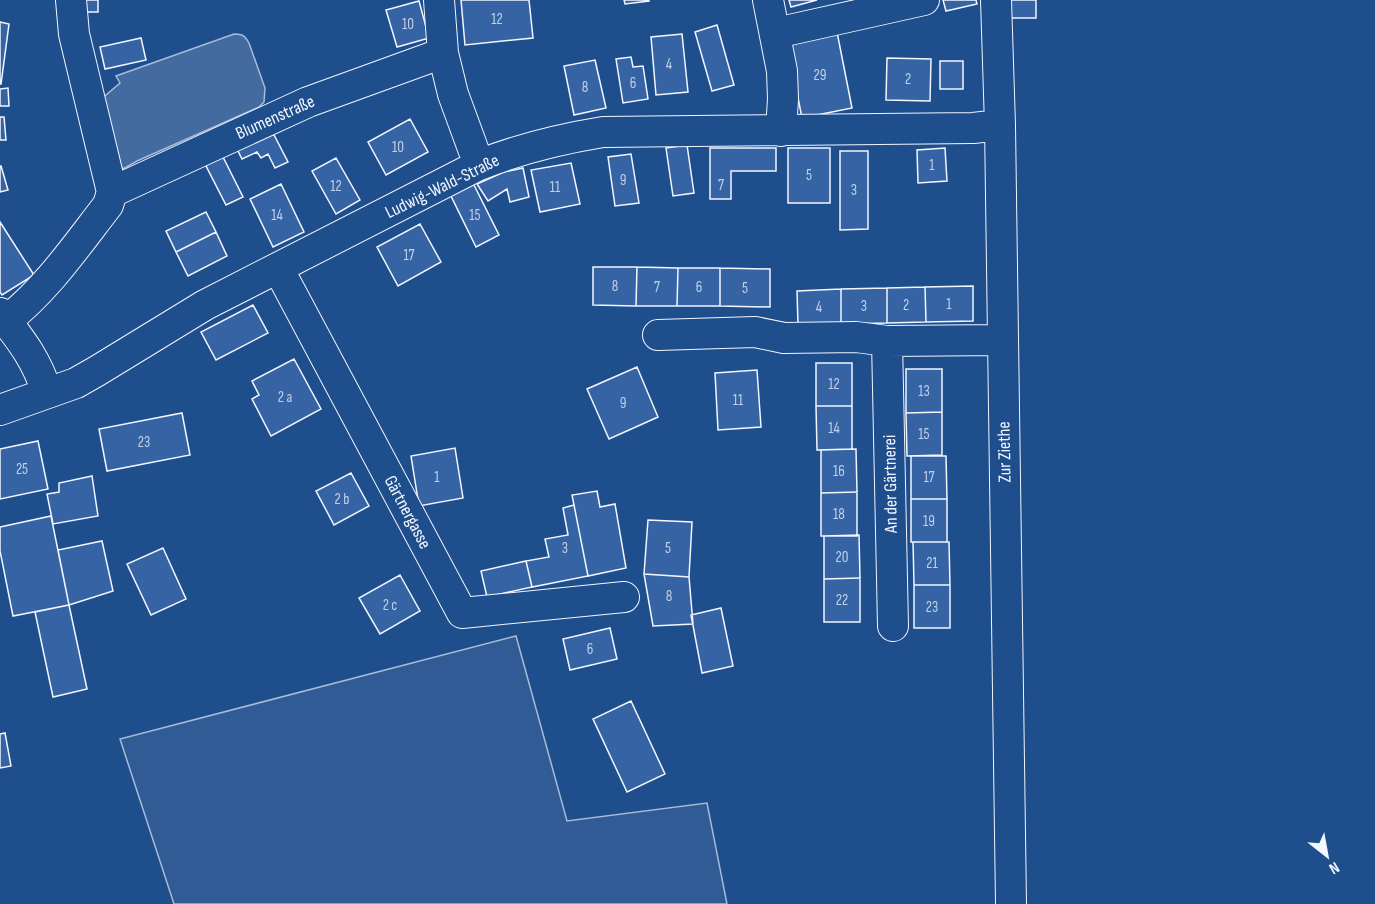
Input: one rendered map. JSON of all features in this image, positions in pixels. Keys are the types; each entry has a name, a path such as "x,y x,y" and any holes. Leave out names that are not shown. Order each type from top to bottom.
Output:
{"street":[{"path":"47,393 31,353 3,317 25,306 49,280 108,205 112,192 75,42 71,0"},
{"path":"439,0 443,53 453,94 479,165"},
{"path":"768,0 783,71 781,131"},
{"path":"776,33 924,0"},
{"name":"Zur Ziethe","path":"996,0 1000,125 1011,904"},
{"name":"Blumenstraße","path":"112,192 308,102 443,53"},
{"name":"Ludwig-Wald-Straße","path":"0,410 86,377 205,305 479,165 540,145 603,132 973,128 1000,125"},
{"name":"Gärtnergasse","path":"278,268 462,613 624,597"},
{"path":"658,335 755,332 784,338 856,338 887,341 1002,340"},
{"name":"An der Gärtnerei","path":"887,341 893,626"}],"shaded area":[{"path":"234,34 240,34 249,43 265,88 264,102 259,107 123,169 114,157 99,101 120,83 116,76"},
{"path":"516,636 567,821 707,803 727,904 174,904 120,739"}],"building":[{"path":"78,0 98,0 98,12 78,12"},
{"path":"461,0 529,0 533,38 465,45"},
{"path":"624,0 649,0 649,1 625,4"},
{"path":"789,0 817,0 791,7"},
{"path":"943,0 976,0 977,4 946,11"},
{"path":"1008,0 1036,0 1036,18 1008,18"},
{"path":"419,1 429,38 397,47 386,10"},
{"path":"0,22 9,24 1,84 0,84"},
{"path":"717,25 734,85 712,91 695,32"},
{"path":"837,32 852,108 802,118 787,43"},
{"path":"682,34 688,92 656,95 651,37"},
{"path":"141,38 146,60 105,69 100,47"},
{"path":"631,57 633,67 643,66 648,99 623,103 616,59"},
{"path":"887,58 931,59 930,101 886,100"},
{"path":"595,60 606,108 574,115 564,66"},
{"path":"940,61 963,61 963,89 940,89"},
{"path":"8,88 9,106 0,106 0,89"},
{"path":"0,117 4,117 6,140 0,140"},
{"path":"410,119 428,152 386,175 368,142"},
{"path":"272,131 288,162 275,168 268,154 261,158 257,152 242,159 237,149"},
{"path":"687,145 694,193 673,196 666,148"},
{"path":"710,148 776,148 776,171 731,171 731,199 710,199"},
{"path":"788,148 830,148 830,203 788,203"},
{"path":"945,148 947,181 918,183 917,150"},
{"path":"840,151 868,151 868,229 840,230"},
{"path":"221,153 243,197 226,205 204,162"},
{"path":"631,154 639,203 615,206 608,157"},
{"path":"336,158 360,200 336,214 312,171"},
{"path":"571,163 580,204 540,212 531,170"},
{"path":"0,166 8,190 0,192"},
{"path":"523,168 529,197 510,202 507,189 488,201 477,184 504,172"},
{"path":"473,183 499,235 476,247 450,194"},
{"path":"281,184 304,232 273,247 250,199"},
{"path":"206,212 216,232 176,252 166,231"},
{"path":"0,222 34,275 2,295 0,292"},
{"path":"420,224 441,262 398,286 377,247"},
{"path":"216,232 227,256 188,276 176,252"},
{"path":"593,267 637,267 636,306 593,305"},
{"path":"637,267 678,268 677,306 636,306"},
{"path":"678,268 720,268 720,306 677,306"},
{"path":"720,268 770,269 770,307 720,306"},
{"path":"973,286 973,321 926,322 925,287"},
{"path":"925,287 926,322 887,323 887,288"},
{"path":"887,288 887,323 841,324 841,289"},
{"path":"841,289 841,324 798,325 797,291"},
{"path":"253,305 268,333 216,360 201,332"},
{"path":"294,359 321,409 271,436 252,399 259,395 252,381"},
{"path":"816,363 852,363 852,406 816,406"},
{"path":"637,367 658,417 609,439 587,389"},
{"path":"906,369 942,369 942,412 906,413"},
{"path":"757,370 761,427 718,430 715,373"},
{"path":"816,406 852,406 852,449 817,450"},
{"path":"942,412 942,455 907,456 906,413"},
{"path":"182,413 190,455 107,471 99,429"},
{"path":"38,441 48,489 0,499 0,449"},
{"path":"455,448 463,498 419,506 411,456"},
{"path":"856,449 857,492 821,493 821,450"},
{"path":"911,456 946,456 947,499 911,499"},
{"path":"351,473 369,506 334,525 316,491"},
{"path":"92,476 98,516 53,524 47,494 59,492 59,483"},
{"path":"597,491 600,507 615,504 626,568 588,576 572,495"},
{"path":"857,492 857,536 821,536 821,493"},
{"path":"911,499 947,499 947,542 911,542"},
{"path":"574,505 588,576 532,587 526,561 549,557 545,539 568,535 563,508"},
{"path":"51,516 69,605 13,616 0,551 0,527"},
{"path":"648,520 692,522 689,577 644,574"},
{"path":"859,535 860,578 824,579 824,536"},
{"path":"102,541 113,591 69,605 58,550"},
{"path":"913,542 949,542 950,585 914,585"},
{"path":"163,548 186,599 151,615 127,564"},
{"path":"526,561 532,587 487,597 481,571"},
{"path":"644,574 689,577 693,624 653,626"},
{"path":"400,575 420,611 380,634 359,598"},
{"path":"860,578 860,622 824,622 824,579"},
{"path":"914,585 950,585 950,628 914,628"},
{"path":"69,605 87,689 53,697 35,612"},
{"path":"721,608 733,666 702,673 691,615"},
{"path":"610,628 617,659 570,670 563,639"},
{"path":"631,701 665,774 627,792 593,719"},
{"path":"5,733 11,766 0,768 0,734"}]}
